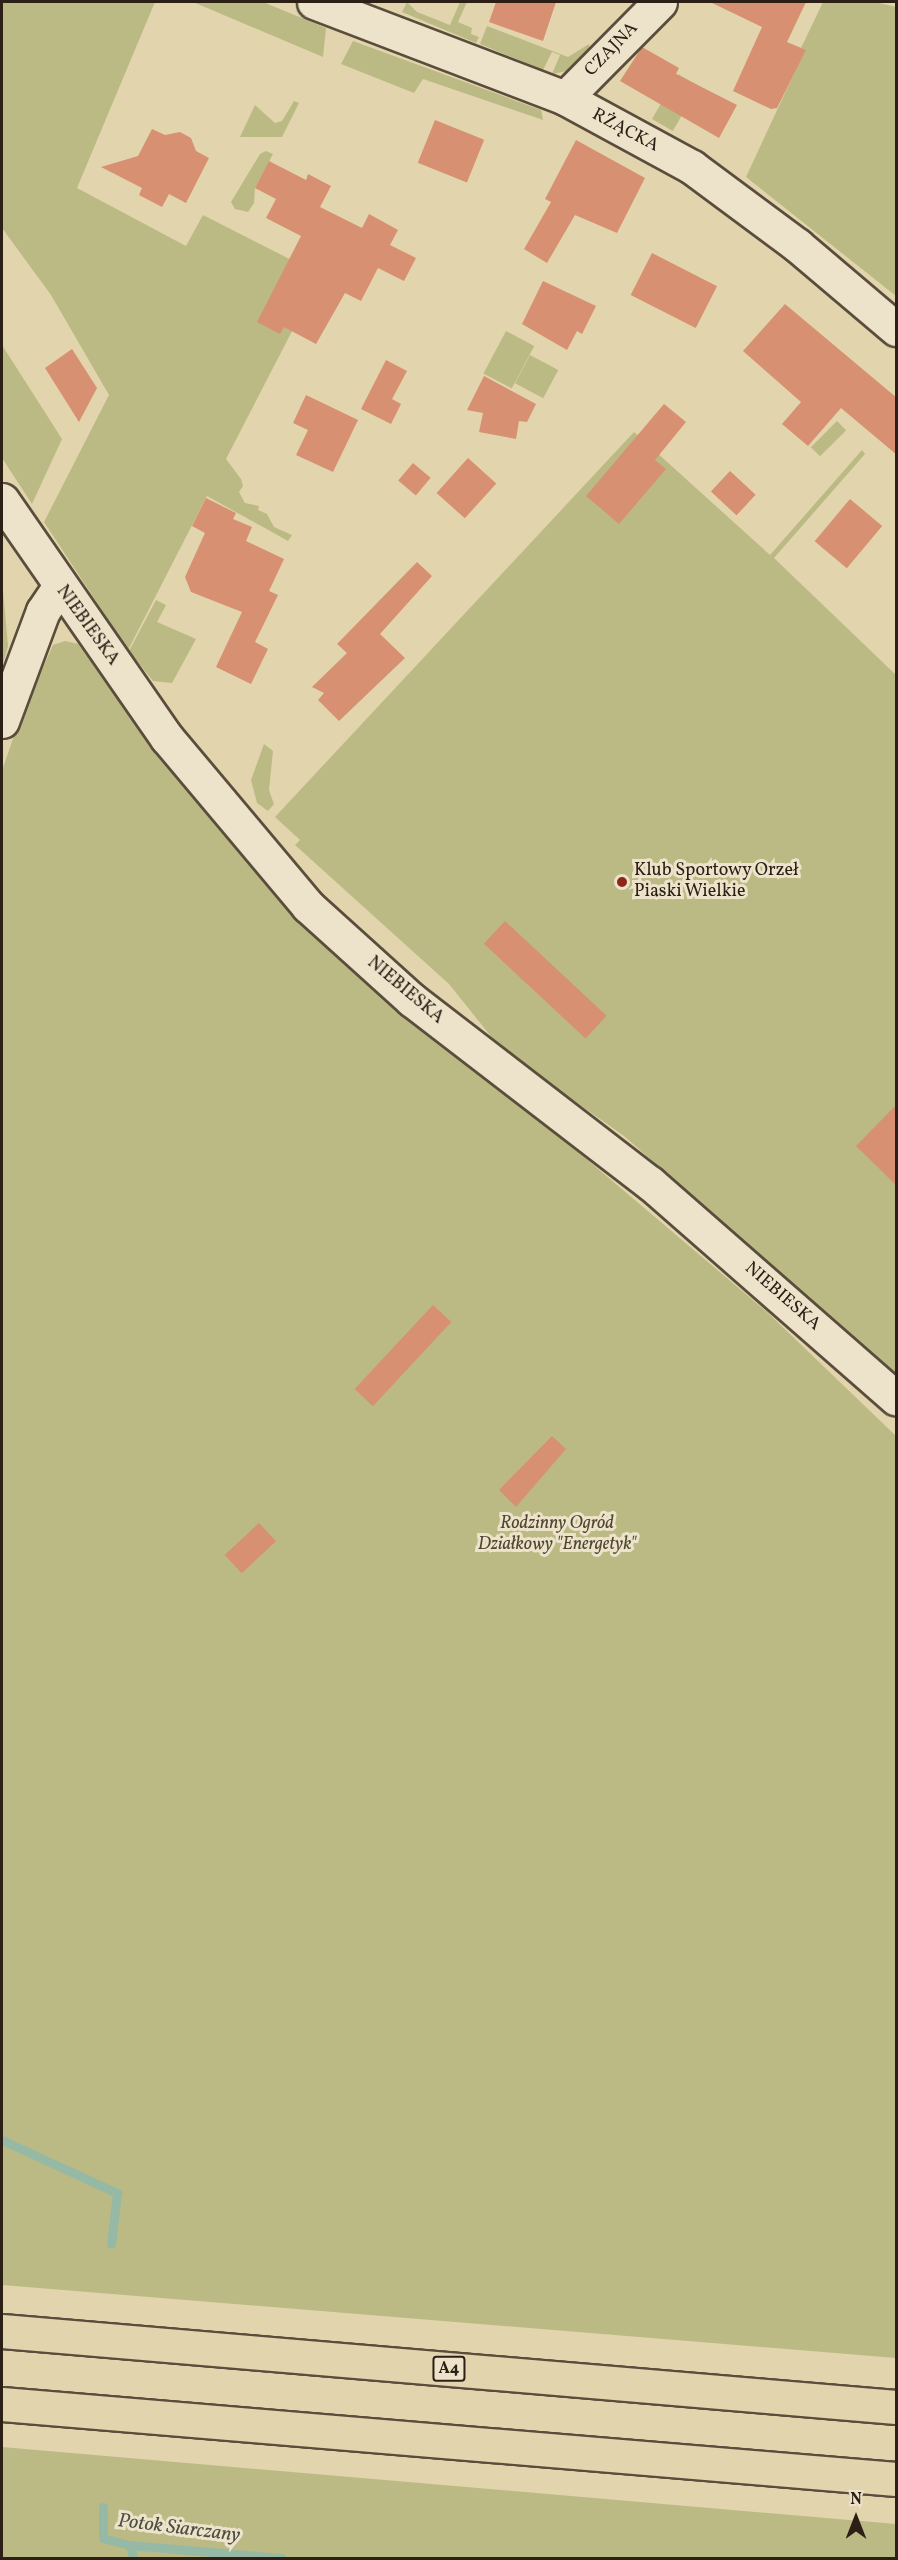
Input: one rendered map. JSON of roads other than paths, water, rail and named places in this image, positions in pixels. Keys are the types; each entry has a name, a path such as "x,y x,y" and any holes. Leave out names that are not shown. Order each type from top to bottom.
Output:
{"highway":[{"name":"A4","path":"2,2331 897,2407"},
{"path":"2,2404 897,2479"}],"street":[{"name":"RŻĄCKA","path":"314,2 565,99 692,167 797,245 897,329"},
{"name":"CZAJNA","path":"565,99 660,2"},
{"name":"NIEBIESKA","path":"2,500 59,587 167,738 308,906 412,1000 650,1183 897,1398"},
{"path":"2,721 43,611 59,587"}],"waterway":[{"path":"2,2140 117,2193 111,2244"},
{"name":"Potok Siarczany","path":"103,2507 103,2538 129,2545 281,2558"},
{"path":"129,2545 134,2558"}],"place":[{"name":"Klub Sportowy Orzeł Piaski Wielkie","path":"622,882"}],"park label":[{"name":"Rodzinny Ogród Działkowy \"Energetyk\"","path":"557,1535"}]}
